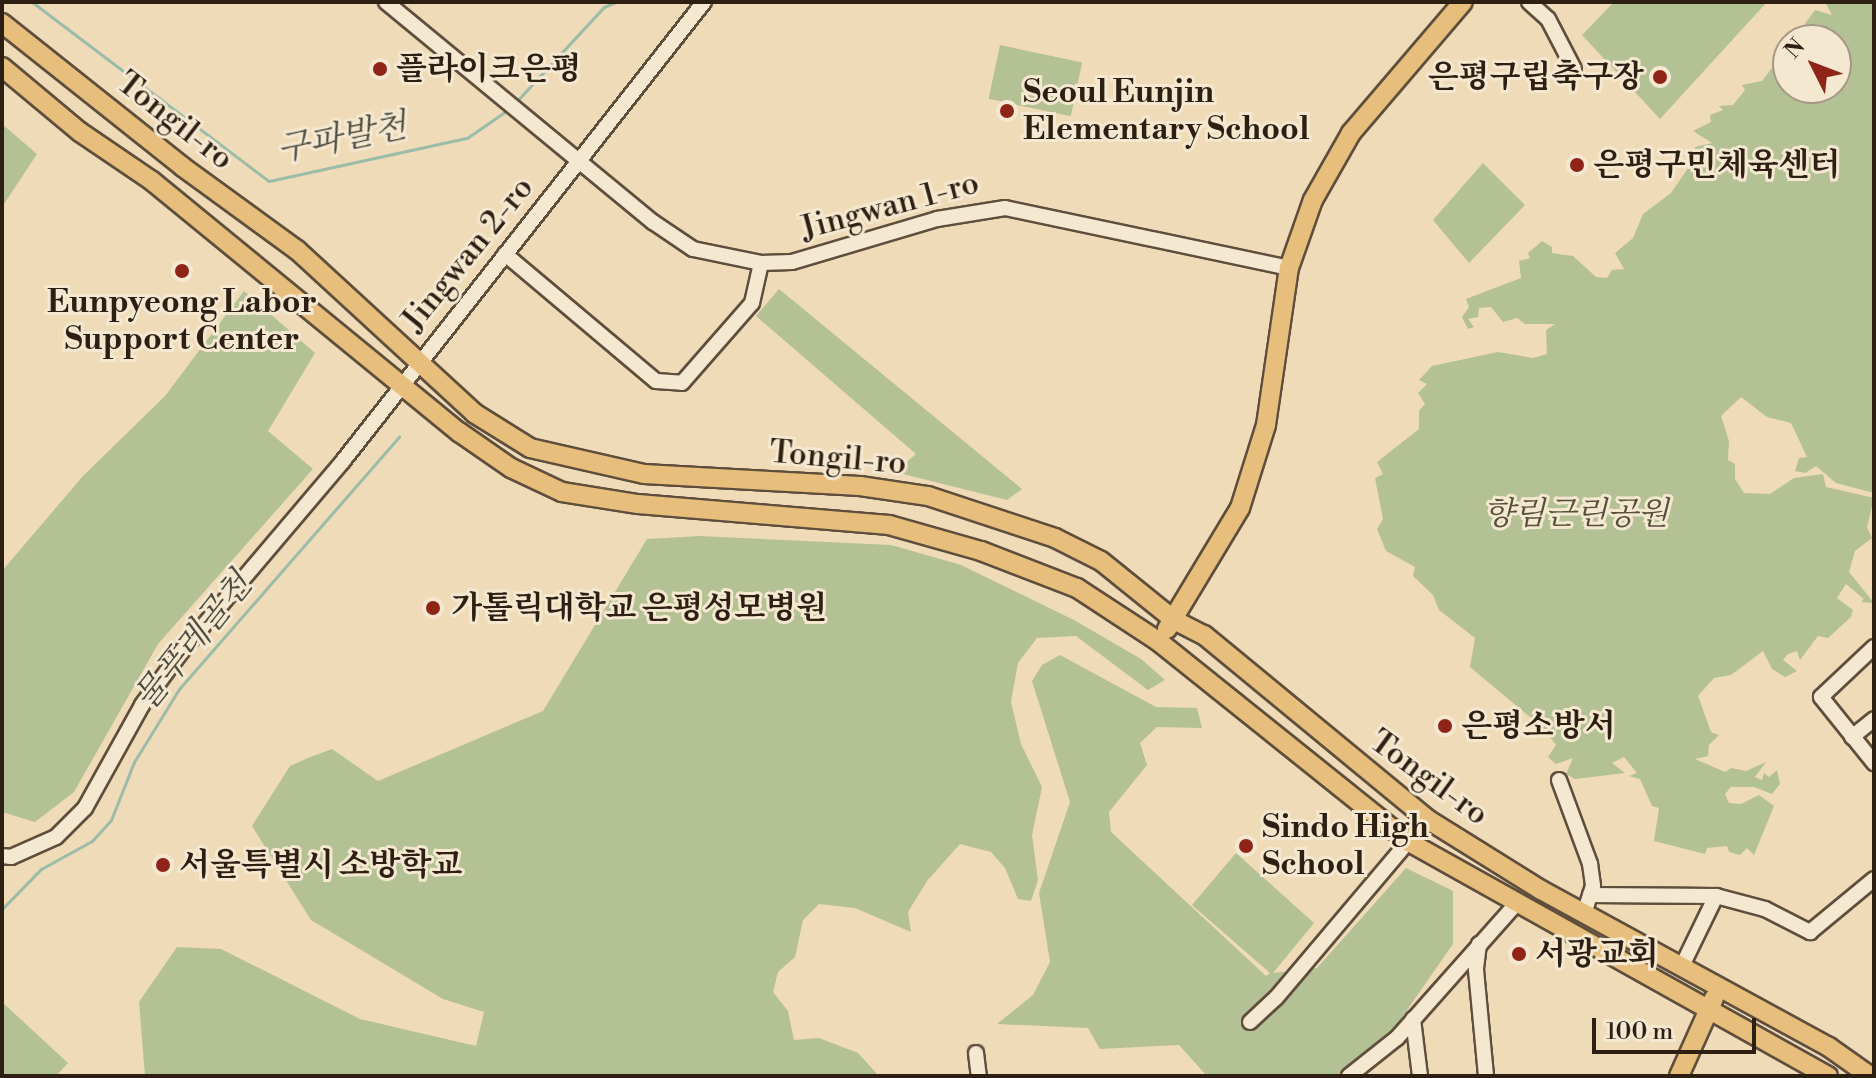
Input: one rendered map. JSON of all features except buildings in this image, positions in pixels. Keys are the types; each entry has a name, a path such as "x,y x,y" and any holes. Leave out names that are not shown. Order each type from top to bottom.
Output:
{"main road":[{"path":"1158,641 1174,620 1240,508 1266,425 1289,268 1313,200 1351,133 1463,2"},
{"name":"Tongil-ro","path":"2,23 183,167 297,250 474,413 530,448 560,459 644,474 860,486 928,496 1078,550 1139,587 1174,620 1204,635 1427,819 1588,903 1682,966 1869,1073"},
{"name":"Tongil-ro","path":"2,67 511,468 562,492 638,504 852,518 924,533 1077,588 1158,641 1409,842 1515,905 1710,1008 1828,1076"},
{"path":"1679,1076 1720,987"}],"street":[{"name":"Jingwan 2-ro","path":"386,2 579,162"},
{"name":"Jingwan 2-ro","path":"403,382 704,2"},
{"path":"1529,2 1548,19 1574,69"},
{"name":"Jingwan 1-ro","path":"579,162 693,249 761,263 819,256 937,219 1005,208 1289,268"},
{"path":"505,254 656,381 682,383 752,303 761,263"},
{"path":"2,856 11,857 56,837 85,808 150,694 403,382"},
{"path":"1874,647 1821,697 1874,763"},
{"path":"1852,737 1874,719"},
{"path":"1559,780 1590,864 1588,903 1716,896 1765,909 1810,932 1874,879"},
{"path":"1250,1022 1427,819"},
{"path":"1682,966 1716,896"},
{"path":"1349,1076 1413,1019 1515,905"},
{"path":"1479,944 1476,970 1486,1076"},
{"path":"1413,1019 1420,1076"},
{"path":"976,1053 979,1076"}],"green space":[{"name":"은평구립축구장","path":"1614,2 1767,2 1660,119 1582,35"},
{"name":"향림근린공원","path":"1825,2 1874,2 1874,493 1836,483 1816,466 1805,473 1795,471 1799,458 1807,457 1791,423 1767,417 1741,397 1721,416 1729,441 1728,460 1735,464 1735,479 1744,493 1770,494 1794,478 1823,474 1826,487 1874,498 1867,527 1872,538 1855,551 1849,572 1874,603 1861,602 1864,599 1846,584 1837,598 1853,610 1851,617 1828,638 1818,636 1800,660 1797,651 1788,654 1783,660 1797,671 1785,677 1772,669 1763,651 1731,675 1714,678 1698,696 1711,732 1719,735 1709,745 1708,756 1695,759 1725,772 1731,768 1746,771 1766,762 1755,777 1762,780 1764,773 1769,777 1777,770 1780,784 1772,794 1754,787 1731,787 1725,794 1729,803 1741,804 1759,795 1774,806 1754,855 1747,848 1740,855 1729,852 1727,846 1707,848 1705,854 1654,841 1659,808 1652,806 1640,779 1629,776 1637,773 1624,757 1612,763 1625,773 1575,779 1566,774 1573,758 1556,764 1548,757 1556,745 1542,727 1470,667 1475,638 1439,610 1433,595 1413,576 1415,567 1386,551 1377,529 1383,519 1375,478 1383,474 1377,462 1419,429 1419,411 1425,404 1418,393 1427,384 1419,380 1432,366 1498,352 1533,358 1547,354 1546,330 1555,324 1525,324 1517,318 1503,322 1491,307 1479,308 1478,317 1468,319 1474,327 1468,329 1462,317 1469,307 1466,299 1521,278 1519,261 1530,258 1528,253 1542,241 1552,247 1552,253 1573,256 1596,277 1607,278 1612,270 1624,269 1615,253 1633,238 1643,214 1671,193 1695,158 1695,147 1712,143 1693,131 1711,122 1710,115 1723,110 1719,106 1733,105 1745,90 1742,85 1762,81 1772,68 1772,104 1852,104 1852,24 1805,24 1815,10 1832,15"},
{"path":"1000,45 1082,62 1071,116 989,99"},
{"path":"2,124 37,154 2,207"},
{"path":"1483,163 1525,205 1469,263 1433,220"},
{"path":"779,289 1022,489 1007,500 895,472 916,454 756,316"},
{"path":"244,291 315,353 268,431 313,469 158,644 74,792 35,822 2,812 2,571 83,476 165,396"},
{"path":"700,536 891,545 961,565 1074,620 1141,659 1165,680 1148,690 1076,636 1037,638 1018,663 1011,702 1021,744 1042,787 1032,835 1038,880 1031,901 1018,899 1005,868 991,852 960,844 927,881 908,912 911,932 855,908 819,904 803,920 795,957 778,972 773,992 788,1011 794,1040 819,1038 858,1053 879,1076 145,1076 139,1002 177,947 221,949 360,1019 476,1046 484,1012 443,999 311,920 252,826 290,766 308,758 332,749 378,781 543,711 647,539"},
{"path":"1060,655 1156,707 1197,708 1202,728 1157,727 1140,743 1147,765 1109,812 1111,832 1266,976 1270,973 1192,905 1236,853 1314,923 1273,973 1317,968 1406,868 1453,891 1453,944 1398,1023 1348,1069 1335,1076 1207,1076 1179,1045 1100,1049 1088,1028 997,1024 1033,995 1050,962 1039,893 1070,802 1032,681 1042,665"},
{"path":"2,1002 68,1063 56,1076 2,1076"}],"waterway":[{"name":"구파발천","path":"32,2 269,181 467,138 509,109"},
{"name":"구파발천","path":"515,103 604,7 616,2"},
{"name":"구파발천","path":"724,2 748,2"},
{"name":"물푸레골천","path":"2,909 41,869 92,841 111,820 134,762 179,689 399,437"}],"place":[{"name":"플라이크은평","path":"380,69"},
{"name":"은평구립축구장","path":"1660,77"},
{"name":"Seoul Eunjin Elementary School","path":"1007,111"},
{"name":"은평구민체육센터","path":"1577,165"},
{"name":"Eunpyeong Labor Support Center","path":"182,271"},
{"name":"가톨릭대학교 은평성모병원","path":"433,608"},
{"name":"은평소방서","path":"1445,726"},
{"name":"Sindo High School","path":"1246,846"},
{"name":"서울특별시 소방학교","path":"163,865"},
{"name":"서광교회","path":"1519,954"}]}
